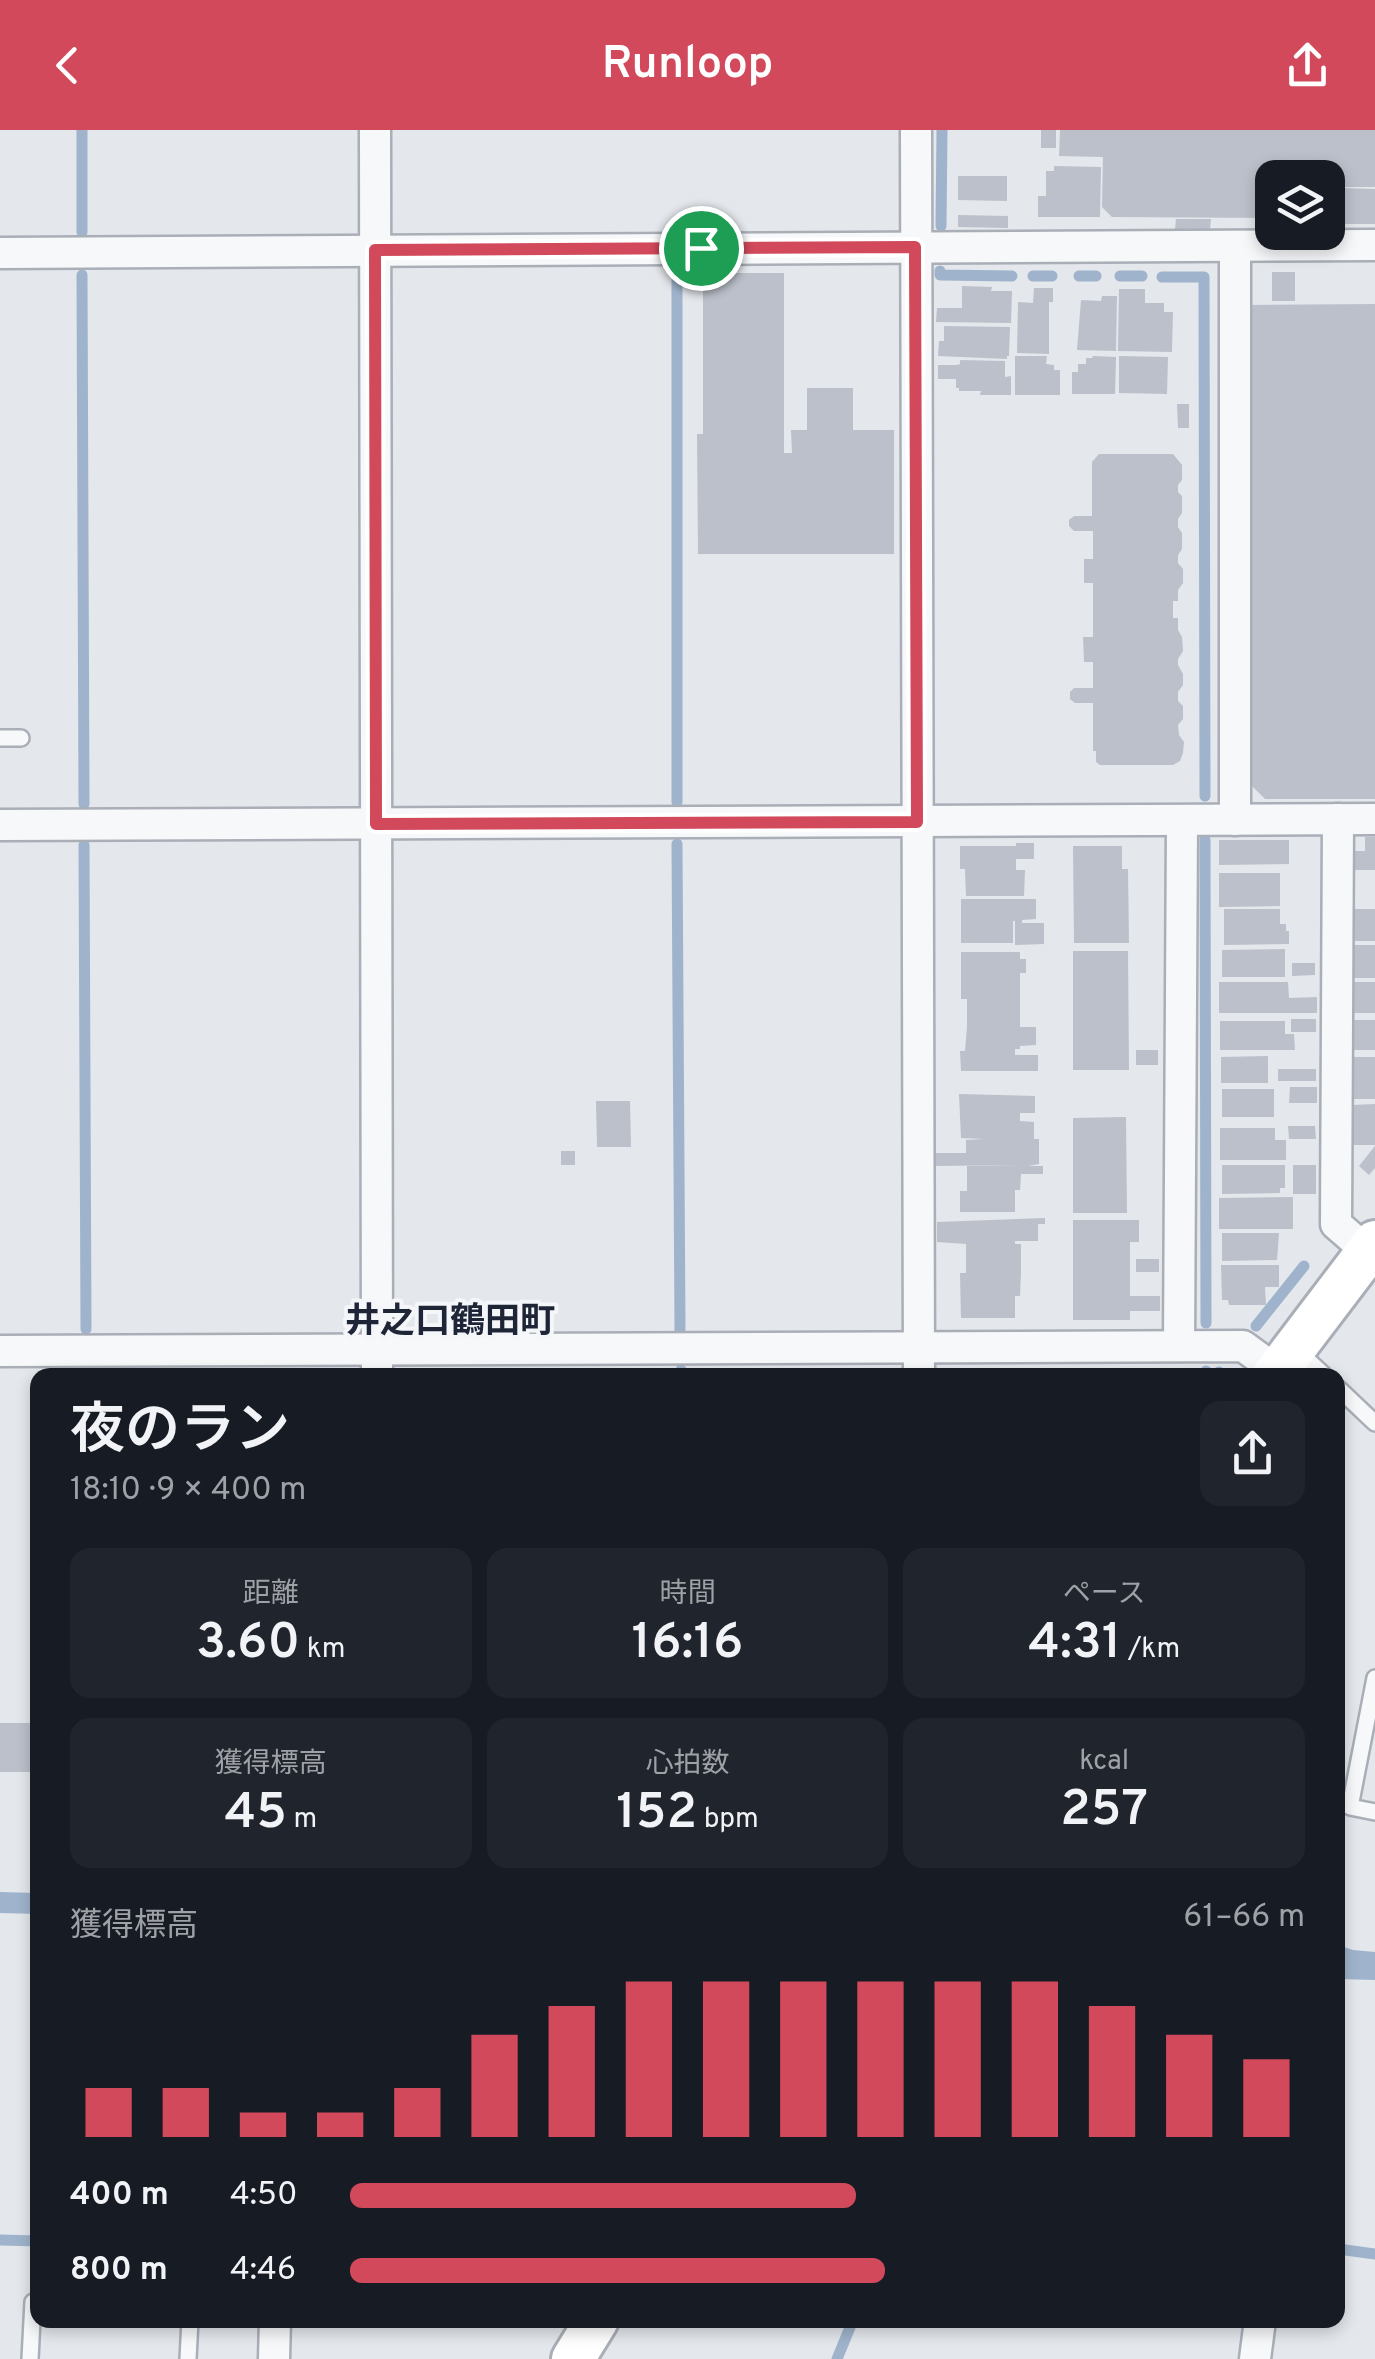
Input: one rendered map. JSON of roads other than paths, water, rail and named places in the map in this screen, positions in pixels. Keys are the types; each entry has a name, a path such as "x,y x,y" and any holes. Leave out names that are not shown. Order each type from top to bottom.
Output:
{"main road":[{"path":"1292,1367 1371,1247"},
{"path":"573,2359 592,2328"}],"street":[{"path":"375,130 377,1362"},
{"path":"916,130 919,1361"},
{"path":"1235,246 1235,820"},
{"path":"0,253 1375,246"},
{"path":"1338,819 1336,1224 1371,1247"},
{"path":"0,825 1375,819"},
{"path":"1179,1346 1182,820"},
{"path":"0,1351 377,1362 919,1361 1244,1346 1292,1367"},
{"path":"274,2359 275,2328"},
{"path":"1255,2359 1259,2328"}],"lane":[{"path":"0,738 21,738"},
{"path":"1345,1395 1375,1423"},
{"path":"1375,1678 1350,1807 1375,1812"},
{"path":"30,2359 32,2328"},
{"path":"188,2359 190,2328"}],"water":[{"path":"0,1892 30,1893 30,1914 0,1913"},
{"path":"1345,1947 1375,1952 1375,1980 1345,1979"}],"waterway":[{"path":"82,130 82,232"},
{"path":"941,226 942,130"},
{"path":"940,271 940,275 1012,276"},
{"path":"82,275 84,804"},
{"path":"677,275 677,802"},
{"path":"1033,276 1052,276"},
{"path":"1079,276 1096,276"},
{"path":"1120,276 1142,276"},
{"path":"1162,277 1204,277 1205,796"},
{"path":"1205,840 1206,1323"},
{"path":"677,844 680,1330"},
{"path":"84,845 86,1329"},
{"path":"1256,1326 1304,1266"},
{"path":"0,2240 30,2241"},
{"path":"1345,2250 1375,2254"},
{"path":"837,2359 850,2328"}],"district":[{"name":"井之口鶴田町","path":"450,1323"}]}
